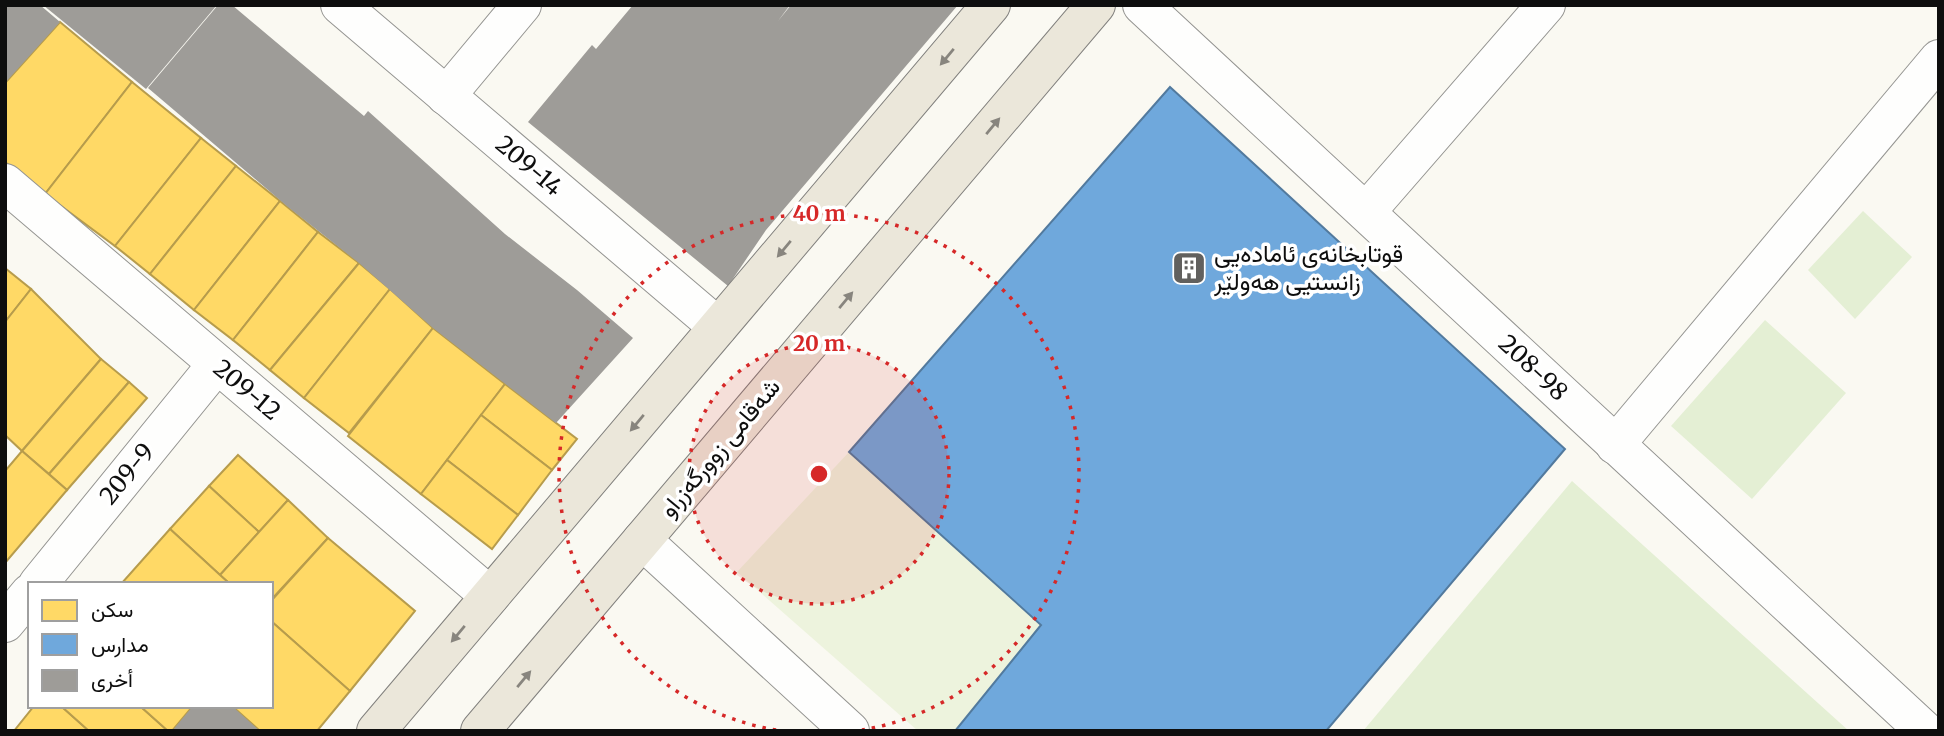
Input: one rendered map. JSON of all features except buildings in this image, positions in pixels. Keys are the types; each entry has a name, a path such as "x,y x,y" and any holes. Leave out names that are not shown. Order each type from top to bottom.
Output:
{"main road":[{"path":"376,731 991,5"},
{"name":"شەقامی زوورگەزراو","path":"480,731 1096,5"}],"street":[{"name":"209-14","path":"340,5 718,327"},
{"path":"446,96 522,5"},
{"name":"208-98","path":"1142,5 1925,731"},
{"path":"1366,212 1546,5"},
{"path":"1615,445 1939,59"},
{"name":"209-12","path":"5,183 490,596"},
{"name":"209-9","path":"40,582 217,364"},
{"path":"642,540 850,731"},
{"path":"5,623 28,595"}],"green space":[{"path":"1863,211 1912,257 1855,319 1808,270"},
{"path":"1765,320 1846,393 1752,499 1671,426"},
{"path":"849,452 1041,625 955,731 918,731 737,572"},
{"path":"1572,481 1849,731 1363,731"}],"place":[{"name":"قوتابخانەی ئامادەیی زانستیی هەولێر","path":"1189,268"}]}
